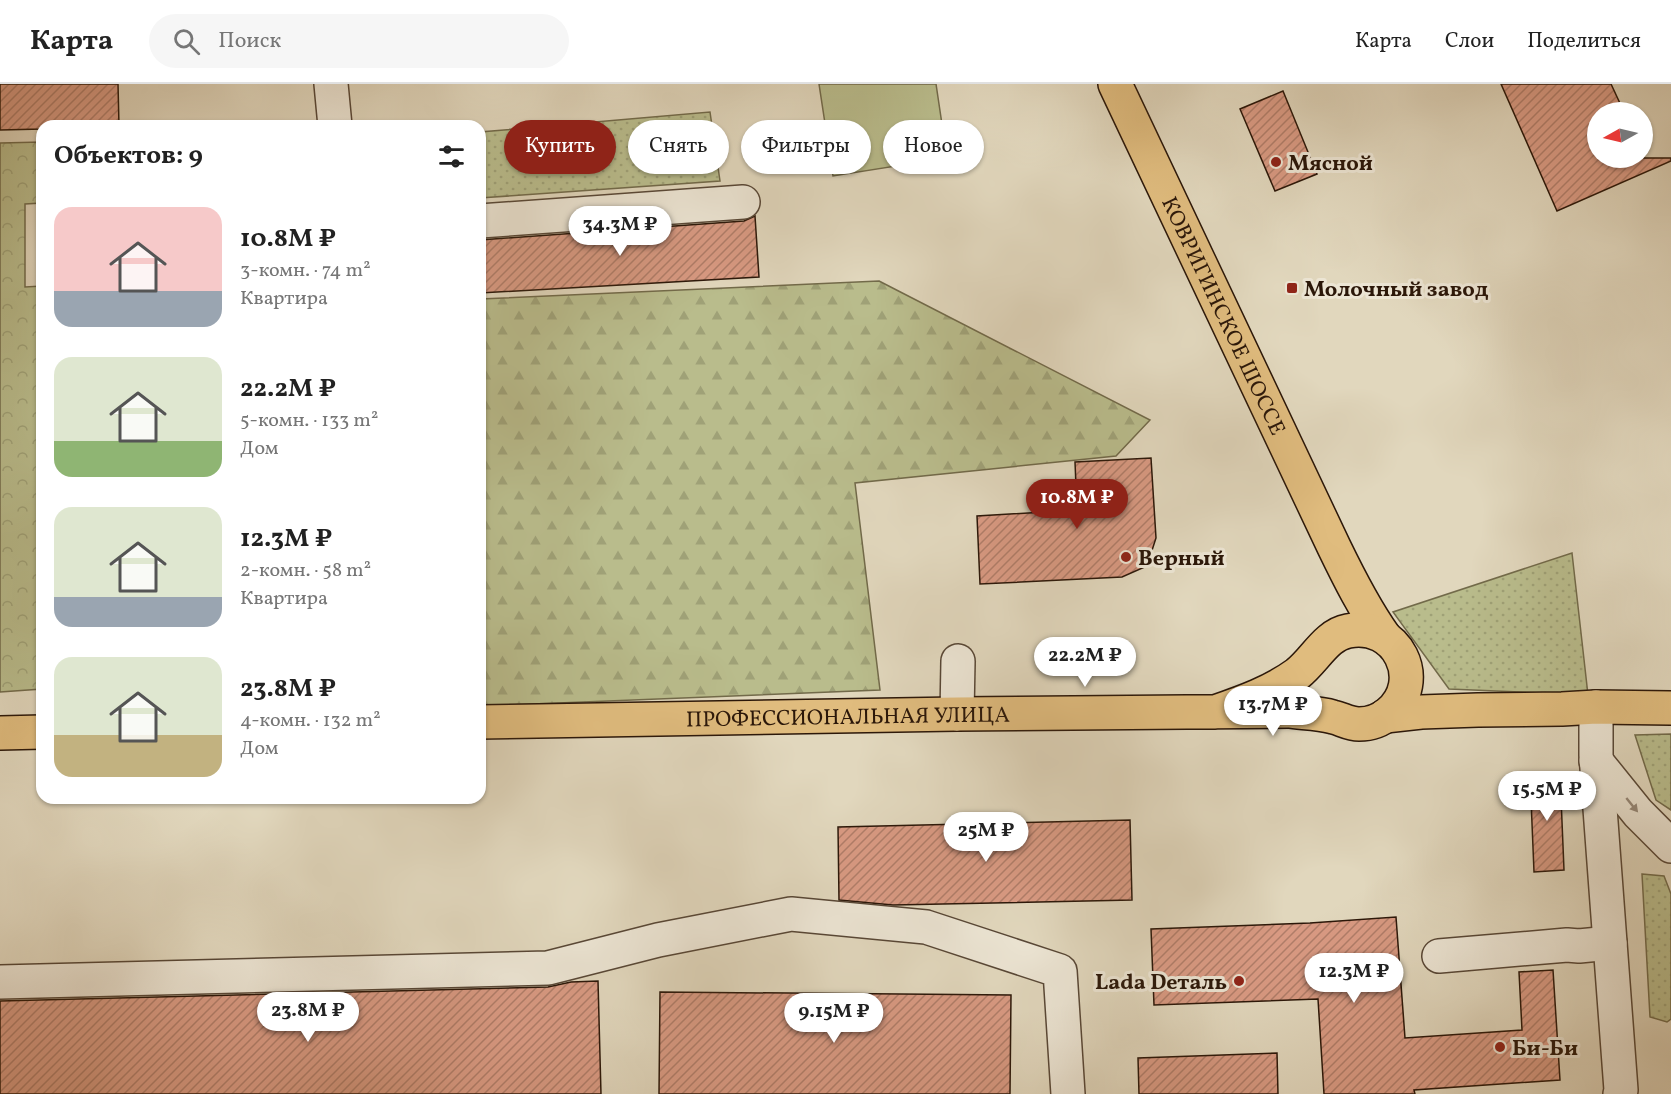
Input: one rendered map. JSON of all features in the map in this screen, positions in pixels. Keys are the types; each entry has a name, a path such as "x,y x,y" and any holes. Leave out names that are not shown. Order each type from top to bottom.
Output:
{"main road":[{"name":"КОВРИГИНСКОЕ ШОССЕ","path":"1115,84 1334,547 1354,588 1384,636"},
{"name":"КОВРИГИНСКОЕ ШОССЕ","path":"1324,647 1344,611 1342,583 1334,547"},
{"name":"ПРОФЕССИОНАЛЬНАЯ УЛИЦА","path":"1215,712 1279,686 1299,672 1324,647 1345,631 1358,629 1384,636 1395,645 1406,669 1427,692 1450,704 1478,710"},
{"path":"1324,647 1312,670 1312,684 1323,708 1334,717"},
{"path":"1385,716 1395,708 1402,696 1406,683 1406,669"},
{"name":"ПРОФЕССИОНАЛЬНАЯ УЛИЦА","path":"486,722 1288,711 1334,717 1359,724 1373,722 1385,716 1421,712 1596,707 1671,708"},
{"path":"0,734 36,732"}],"lane":[{"path":"486,221 744,202"},
{"path":"957,714 958,661"},
{"path":"1596,707 1596,762 1610,943 1614,1092"},
{"path":"1596,762 1638,813 1671,846"},
{"path":"0,982 548,968 658,940 791,914 926,927 1060,971 1068,1094"},
{"path":"1439,956 1610,943"}],"green space":[{"path":"819,84 936,84 941,120 883,120 883,168 871,170 871,120 824,120"},
{"path":"710,112 711,120 628,120 628,174 719,174 720,181 486,198 486,131 504,130 504,174 616,174 616,120"},
{"path":"36,142 36,203 25,204 25,287 36,286 36,689 0,692 0,143"},
{"path":"879,281 1150,420 1116,456 855,483 880,690 486,706 486,299"},
{"path":"1572,553 1588,695 1449,689 1393,612"},
{"path":"1671,734 1671,810 1656,800 1635,735"},
{"path":"1642,874 1664,876 1671,894 1671,1019 1667,1022 1650,1017"}],"building":[{"path":"0,84 118,84 119,120 36,120 36,129 0,130"},
{"path":"1501,84 1611,84 1619,102 1587,102 1587,168 1653,168 1653,158 1671,158 1671,161 1557,211"},
{"path":"1283,91 1317,174 1275,191 1240,109"},
{"path":"755,216 759,277 486,293 486,240 744,221"},
{"path":"1151,458 1156,538 1147,566 1122,577 980,584 977,516 1077,510 1075,462"},
{"path":"1560,773 1564,870 1534,872 1530,775"},
{"path":"1130,820 1132,900 893,905 839,900 838,827"},
{"path":"1396,917 1405,1038 1522,1030 1519,972 1553,970 1560,1080 1414,1090 1415,1094 1324,1094 1318,999 1154,1005 1151,929"},
{"path":"598,981 601,1094 0,1094 0,1001 548,987 571,982"},
{"path":"660,992 1011,995 1010,1094 659,1094"},
{"path":"1277,1053 1278,1094 1139,1094 1138,1058"}],"place":[{"name":"Мясной","path":"1276,162"},
{"name":"Молочный завод","path":"1292,288"},
{"name":"Верный","path":"1126,557"},
{"name":"Lada Dеталь","path":"1239,981"},
{"name":"Би-Би","path":"1500,1047"}]}
